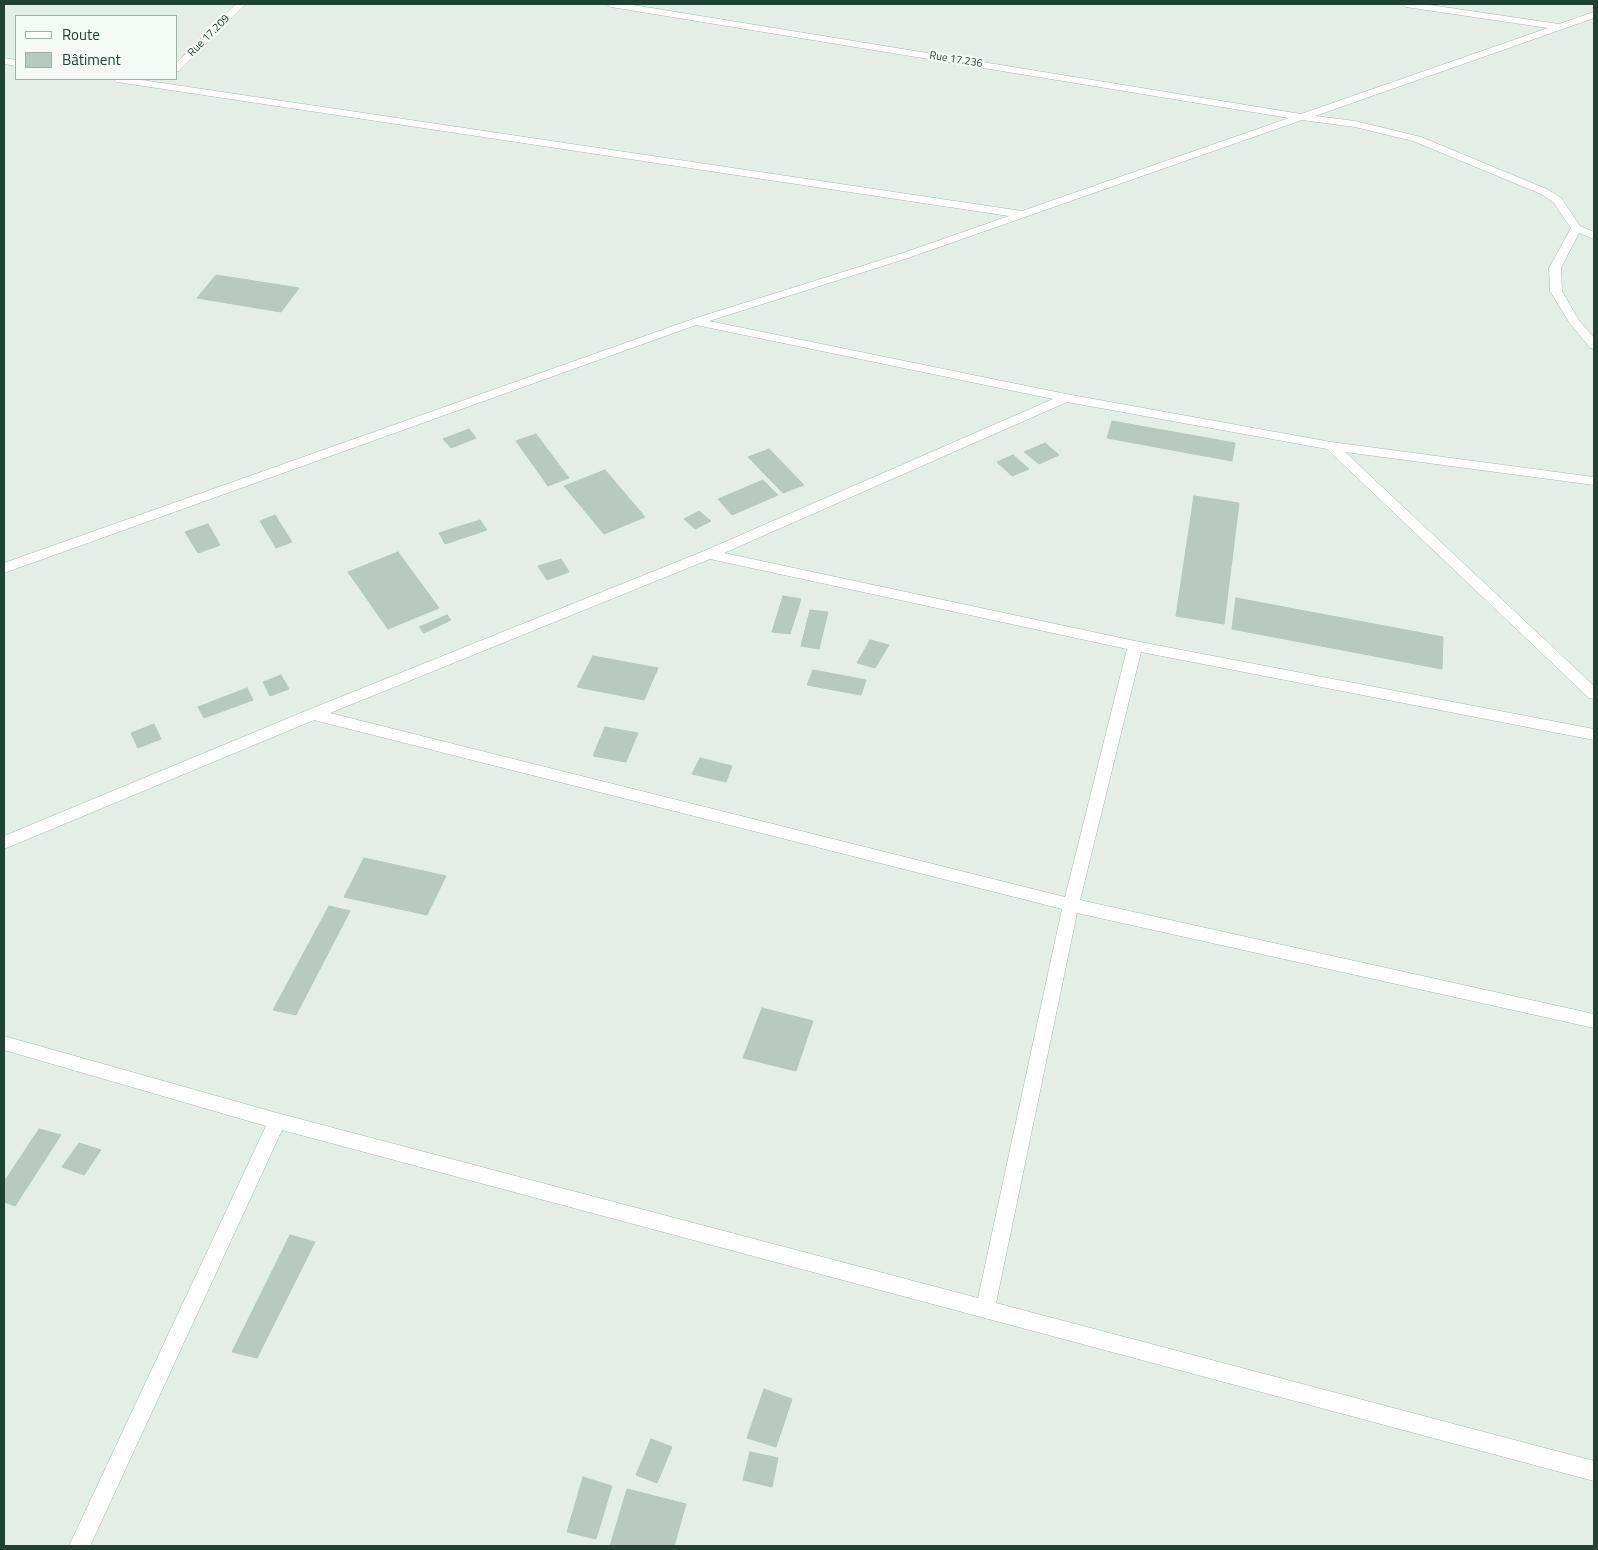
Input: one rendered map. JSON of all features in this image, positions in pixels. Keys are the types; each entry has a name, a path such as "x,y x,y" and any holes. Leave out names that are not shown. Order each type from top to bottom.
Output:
{"street":[{"name":"Rue 17.209","path":"178,67 241,4"},
{"name":"Rue 17.236","path":"611,4 1301,117 1355,124 1417,139 1545,192 1557,200 1576,228"},
{"path":"1406,4 1563,27"},
{"path":"4,568 697,321 901,257 1594,15"},
{"path":"132,80 163,82 1024,214"},
{"path":"1594,236 1576,228 1555,268 1556,290 1573,320 1594,345"},
{"path":"697,321 1066,398 1331,446 1594,481"},
{"path":"4,843 313,714 709,554 1066,398"},
{"path":"1331,446 1594,694"},
{"path":"709,554 1135,646 1594,734"},
{"path":"985,1310 1072,904 1135,646"},
{"path":"313,714 1072,904 1594,1021"},
{"path":"4,1043 277,1122 1594,1471"},
{"path":"79,1546 277,1122"}],"building":[{"path":"216,275 299,288 281,312 197,298"},
{"path":"1112,421 1235,443 1232,461 1107,438"},
{"path":"469,429 476,438 451,448 443,439"},
{"path":"536,434 569,478 548,486 516,441"},
{"path":"1045,443 1059,455 1039,464 1024,452"},
{"path":"769,449 804,485 783,493 748,457"},
{"path":"1013,455 1029,469 1012,476 997,462"},
{"path":"605,470 645,517 604,534 564,486"},
{"path":"763,480 778,495 732,515 718,499"},
{"path":"1194,496 1239,503 1224,624 1176,616"},
{"path":"699,511 711,521 695,529 684,519"},
{"path":"275,515 292,542 276,548 260,521"},
{"path":"480,520 487,530 445,544 439,533"},
{"path":"208,524 220,545 198,553 185,532"},
{"path":"398,552 439,608 388,629 348,572"},
{"path":"561,559 569,572 547,580 538,566"},
{"path":"783,596 801,599 790,634 772,632"},
{"path":"1236,598 1443,637 1442,669 1232,629"},
{"path":"810,610 828,612 819,649 801,646"},
{"path":"447,615 451,620 424,633 419,627"},
{"path":"870,640 889,645 875,668 857,663"},
{"path":"593,656 658,668 644,700 577,687"},
{"path":"813,670 866,680 861,695 807,685"},
{"path":"281,675 289,689 270,696 263,682"},
{"path":"247,688 253,700 204,718 198,707"},
{"path":"154,724 161,739 138,748 131,733"},
{"path":"605,727 638,733 626,762 593,756"},
{"path":"700,758 732,766 726,782 692,774"},
{"path":"364,858 446,876 427,915 344,897"},
{"path":"329,906 350,911 296,1015 273,1010"},
{"path":"762,1008 813,1021 796,1071 743,1058"},
{"path":"39,1129 61,1135 15,1206 4,1202 4,1182"},
{"path":"79,1143 101,1150 84,1175 62,1167"},
{"path":"290,1235 315,1242 257,1358 232,1352"},
{"path":"764,1389 792,1399 776,1447 747,1438"},
{"path":"651,1439 672,1447 657,1483 636,1475"},
{"path":"750,1452 778,1458 772,1487 743,1480"},
{"path":"583,1477 612,1486 596,1539 567,1532"},
{"path":"627,1489 686,1504 674,1546 610,1546"}]}
